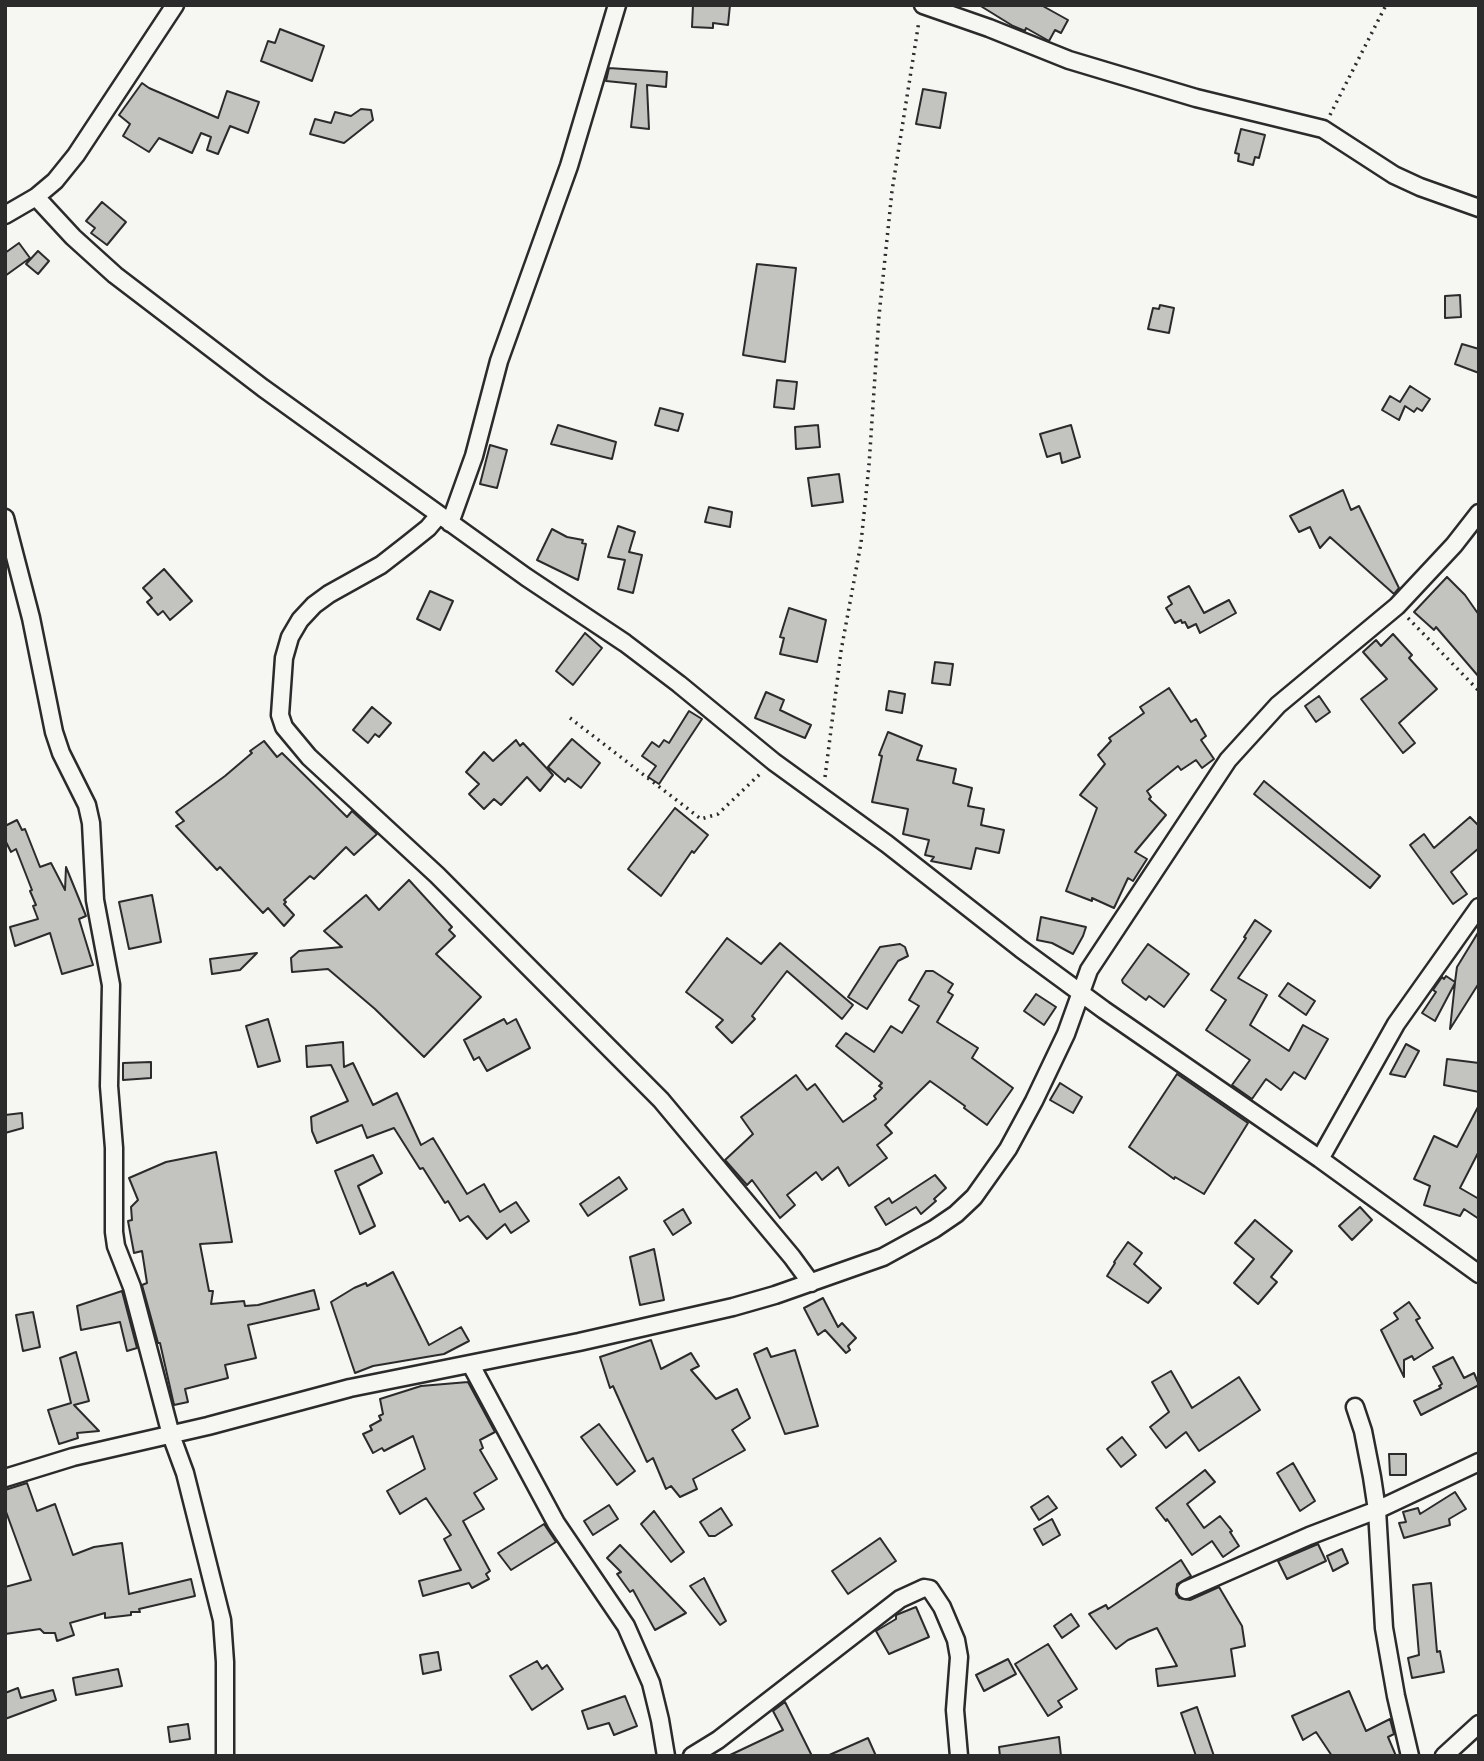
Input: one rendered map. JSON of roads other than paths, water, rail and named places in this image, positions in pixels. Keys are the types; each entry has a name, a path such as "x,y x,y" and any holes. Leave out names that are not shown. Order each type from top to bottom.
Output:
{"street":[{"path":"5,215 36,197 55,181 76,155 175,5"},
{"path":"617,5 569,166 499,361 474,456 444,519 381,565 329,594 300,620 290,637 284,658 280,715 284,727 309,757 437,876 661,1100 792,1256 811,1283"},
{"path":"921,11 989,28 1069,60 1196,98 1323,129 1394,175 1479,208"},
{"path":"36,197 73,237 115,275 318,429 526,578 625,643 774,762 1081,992 1479,1274"},
{"path":"5,1478 73,1457 171,1435 350,1388 471,1365 733,1307 811,1283 909,1245 956,1214 974,1197 1008,1149 1066,1034 1089,970 1228,760 1278,705 1397,606 1447,553 1479,513"},
{"path":"5,518 31,618 54,732 87,805 91,824 95,901 111,985 109,1086 114,1148 116,1246 132,1287 222,1620 225,1756"},
{"path":"1320,1159 1396,1024 1479,907"},
{"path":"471,1365 556,1523 626,1626 651,1683 666,1756"},
{"path":"1355,1407 1368,1454 1377,1510 1384,1628 1410,1756"},
{"path":"1186,1590 1309,1536 1377,1510 1479,1462"},
{"path":"692,1756 718,1740 892,1605 924,1588 930,1589 942,1606 956,1640 959,1657 955,1710 959,1756"},
{"path":"1444,1756 1479,1724"}]}
